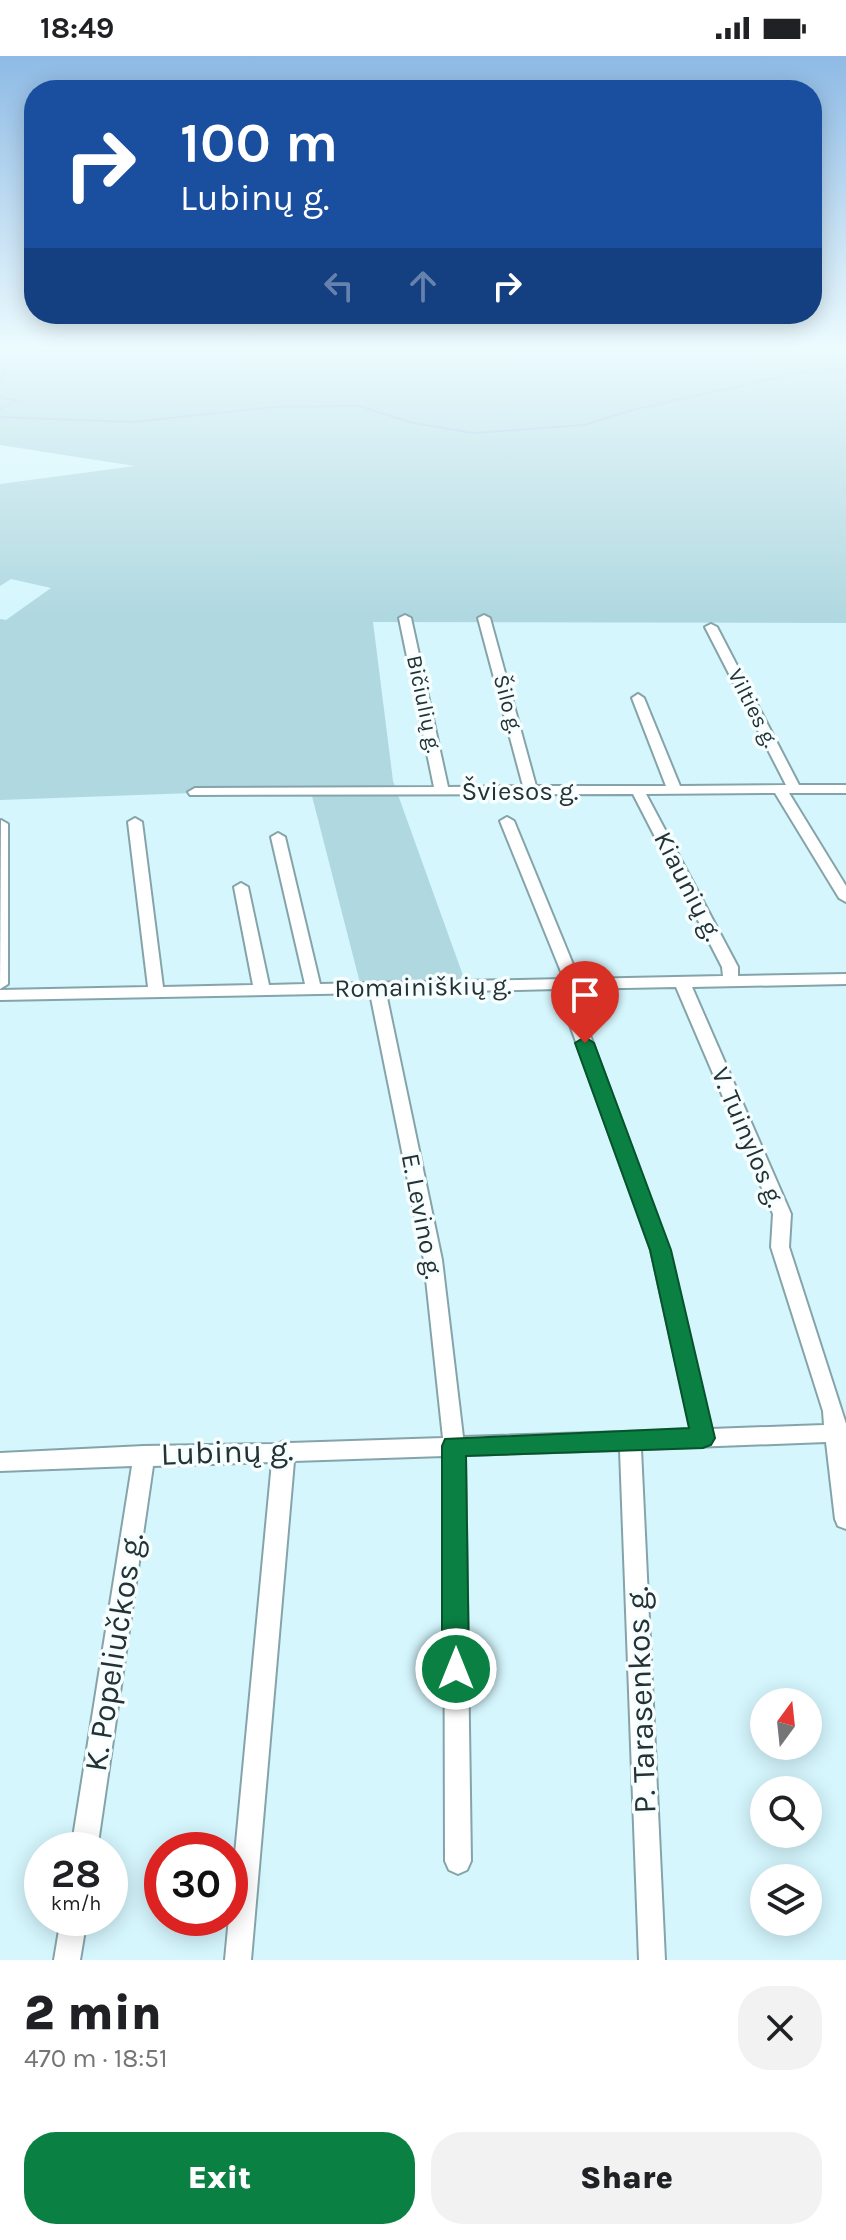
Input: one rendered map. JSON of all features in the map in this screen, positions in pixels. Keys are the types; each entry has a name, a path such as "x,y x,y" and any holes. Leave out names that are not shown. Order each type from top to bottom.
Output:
{"street":[{"name":"Bičiulių g.","path":"405,618 442,791"},
{"name":"Šilo g.","path":"484,618 531,791"},
{"name":"Vilties g.","path":"711,627 787,790 846,898"},
{"path":"638,698 675,791"},
{"name":"Šviesos g.","path":"195,792 846,789"},
{"name":"Kiaunių g.","path":"638,791 730,967 731,982"},
{"path":"507,821 568,984 660,1250 703,1438"},
{"path":"135,822 156,992"},
{"path":"0,984 1,824"},
{"path":"278,837 314,990"},
{"path":"241,887 262,990"},
{"name":"Romainiškių g.","path":"0,995 846,979"},
{"name":"V. Tuinylos g.","path":"682,983 782,1214 780,1247 840,1433"},
{"name":"E. Levino g.","path":"377,988 433,1260 454,1446"},
{"path":"840,1433 846,1519"},
{"name":"Lubinų g.","path":"0,1462 840,1433"},
{"name":"P. Tarasenkos g.","path":"630,1440 652,1960"},
{"path":"454,1446 458,1861"},
{"path":"238,1960 284,1450"},
{"name":"K. Popeliučkos g.","path":"87,1832 144,1455"},
{"path":"67,1960 71,1936"}],"shaded area":[{"path":"0,438 846,438 846,623 373,622 393,781 465,981 360,983 312,796 193,793 0,800 0,619 6,620 51,588 11,579 0,586 0,484 135,466 0,445"}],"route":[{"path":"456,1669 454,1446 703,1438 660,1250 585,1043"}]}
